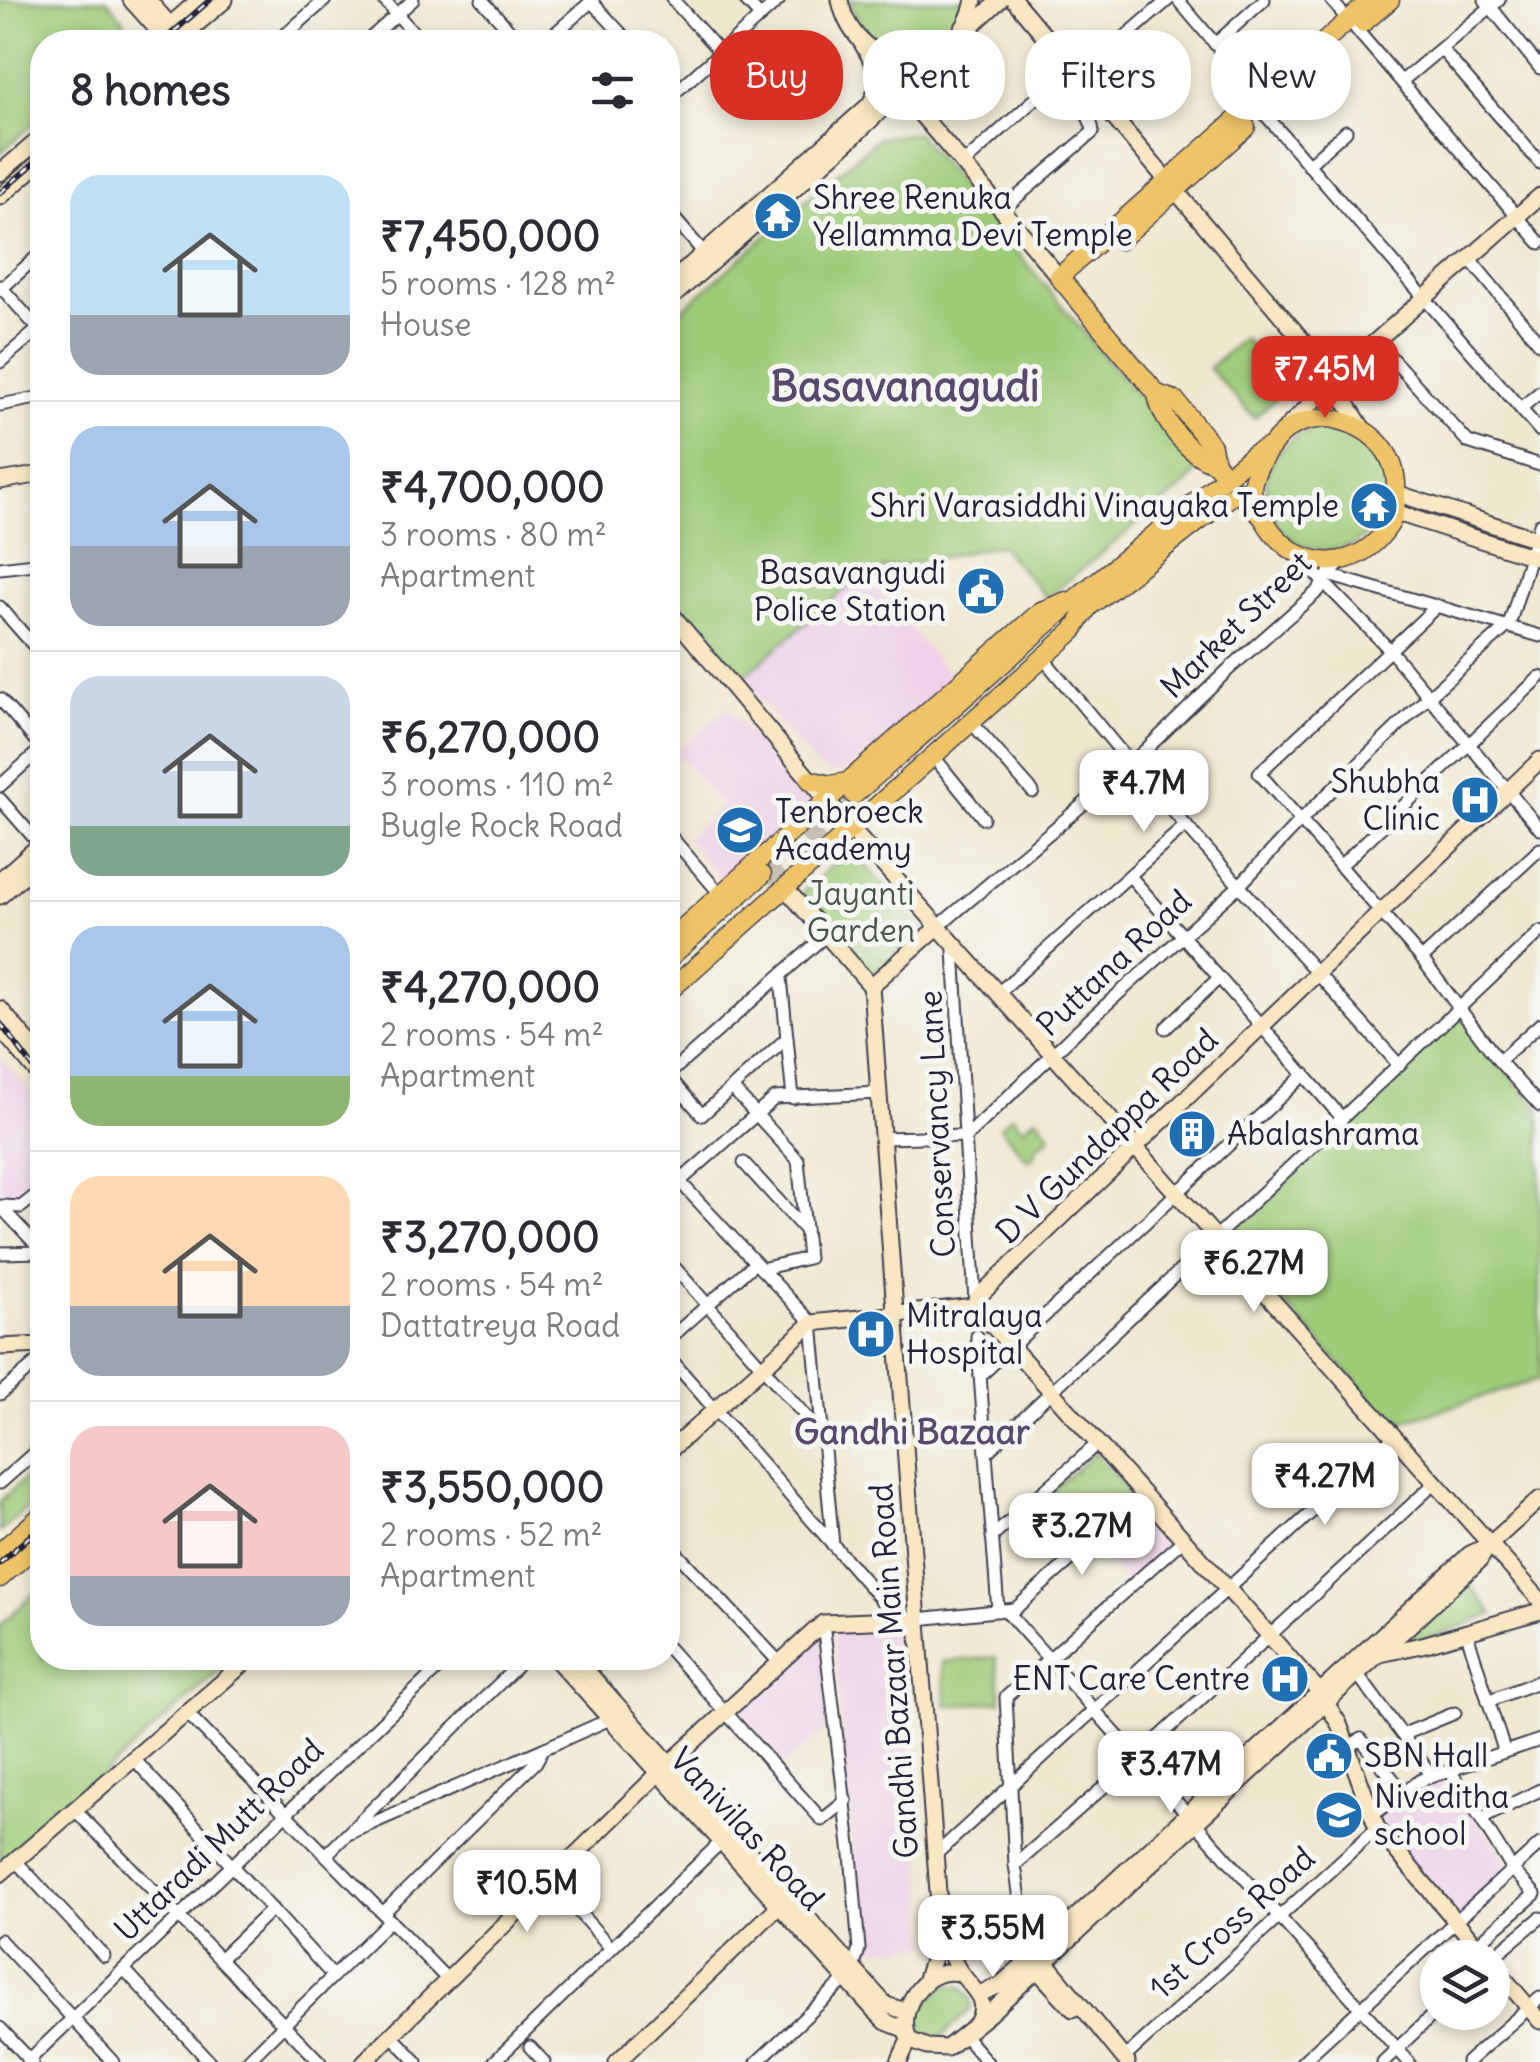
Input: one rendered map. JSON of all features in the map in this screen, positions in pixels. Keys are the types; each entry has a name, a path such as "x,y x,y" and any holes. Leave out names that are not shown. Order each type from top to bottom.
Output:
{"main road":[{"path":"1345,30 1371,0"},
{"path":"1352,24 1390,0"},
{"path":"1246,120 1063,282 1157,394 1175,400 1212,446 1226,477 1264,519 1278,541 1296,555 1315,561 1344,560 1380,539 1395,503 1396,472 1386,450 1363,429 1329,418 1309,419 1284,430 1262,458 1252,490 1264,519"},
{"path":"680,930 827,802 855,794 1226,477 1254,454 1271,446"},
{"path":"680,950 852,830 1072,631 1085,600"},
{"path":"855,794 1042,611 1085,600"},
{"path":"810,780 855,794"},
{"path":"680,970 773,883"},
{"path":"680,980 773,883"},
{"path":"0,1552 30,1526"},
{"path":"0,1578 30,1551"}],"street":[{"path":"131,0 162,30"},
{"path":"148,0 165,30"},
{"path":"176,30 199,0"},
{"path":"182,30 225,0"},
{"path":"291,30 325,0"},
{"path":"384,0 411,30"},
{"path":"380,30 414,0"},
{"path":"482,0 509,30"},
{"path":"558,30 592,0 618,30"},
{"path":"673,0 710,41"},
{"path":"746,0 760,16"},
{"path":"744,30 779,0"},
{"path":"828,0 863,41"},
{"path":"840,0 844,17"},
{"path":"961,30 974,0"},
{"path":"966,30 1000,0"},
{"path":"1014,0 1040,30"},
{"path":"1133,30 1168,0"},
{"path":"1178,0 1211,39"},
{"path":"1330,0 1540,243"},
{"path":"1229,30 1257,2"},
{"path":"1402,81 1442,50 1492,2 1540,68"},
{"path":"1442,50 1540,163"},
{"path":"680,84 710,60"},
{"path":"963,164 1053,83 1058,83 1083,110 1093,132 1002,210"},
{"path":"680,274 863,110"},
{"path":"680,290 871,120"},
{"path":"926,120 1063,282"},
{"path":"1117,120 1283,315 1334,381 1363,429"},
{"path":"1274,120 1540,430"},
{"path":"1308,164 1346,131"},
{"path":"0,174 30,148"},
{"path":"0,197 30,171"},
{"path":"1284,430 1376,341 1540,196"},
{"path":"680,225 704,253"},
{"path":"1469,258 1540,344"},
{"path":"30,263 1,288 30,318"},
{"path":"0,362 30,338"},
{"path":"1376,341 1468,442 1540,466"},
{"path":"1522,408 1540,392"},
{"path":"0,405 30,400"},
{"path":"0,481 30,476"},
{"path":"1395,503 1538,534 1535,557 1509,626"},
{"path":"1395,503 1535,557"},
{"path":"1296,555 1326,577 1540,829"},
{"name":"Market Street","path":"940,926 1131,764 1318,590 1344,560"},
{"path":"0,568 30,564"},
{"path":"1326,577 1540,636"},
{"path":"0,607 30,641"},
{"path":"1436,607 1259,773 1422,959 1499,1062 1540,1106"},
{"path":"680,624 827,802 1540,1600"},
{"name":"Puttana Road","path":"967,1136 1240,885 1300,820 1428,697 1509,626"},
{"path":"1043,658 1131,764 1399,1065"},
{"path":"1340,866 1540,676"},
{"path":"0,699 30,734"},
{"path":"972,722 1032,792"},
{"path":"934,757 983,818"},
{"path":"0,786 30,759"},
{"name":"D V Gundappa Road","path":"975,1303 1540,760"},
{"path":"0,799 30,834"},
{"path":"998,993 1186,826"},
{"path":"680,848 721,894"},
{"path":"1422,959 1540,848"},
{"path":"0,880 30,857"},
{"path":"0,896 30,862"},
{"path":"1130,876 1342,1118"},
{"path":"773,883 871,986 940,926"},
{"path":"986,1453 1540,932"},
{"path":"680,1065 826,935"},
{"name":"Conservancy Lane","path":"957,946 954,950 975,1303"},
{"path":"781,978 793,1098"},
{"path":"1166,1028 1219,978"},
{"name":"Gandhi Bazaar Main Road","path":"871,986 941,1933"},
{"path":"0,1009 30,1044"},
{"path":"1499,1062 1540,1024"},
{"path":"0,1028 30,1064"},
{"path":"680,1089 702,1115 787,1038"},
{"path":"980,1376 1304,1074"},
{"path":"680,1330 758,1266 808,1258 798,1160 732,1088"},
{"path":"833,1545 812,1324 680,1182 776,1098 879,1093"},
{"path":"882,1138 967,1136"},
{"path":"744,1163 805,1231"},
{"path":"0,1205 21,1208 30,1200"},
{"path":"0,1205 30,1238"},
{"path":"0,1254 30,1252"},
{"path":"680,1274 823,1436"},
{"path":"680,1441 812,1324 975,1303 1323,1696 1348,1747 1376,1821 1472,1940"},
{"path":"978,1336 992,1537 1002,1610 1192,1816 1408,2062"},
{"path":"0,1347 30,1346"},
{"path":"0,1394 30,1368"},
{"path":"680,1370 898,1619"},
{"path":"936,1856 1393,1438"},
{"path":"992,1537 1098,1442"},
{"path":"0,1483 30,1457"},
{"path":"1015,1865 1434,1484"},
{"path":"364,2062 664,1769 823,1622 1015,1608 1144,1495"},
{"path":"930,2062 970,2029 1470,1554 1489,1544 1540,1499"},
{"path":"1126,2060 1115,2054 1037,1962 1015,1865 1006,1697 1184,1539"},
{"path":"1323,1696 1356,1672 1479,1560 1489,1544"},
{"path":"680,1557 780,1663"},
{"path":"1375,1655 1540,1611"},
{"path":"757,2062 849,1974 859,1949 846,1801 823,1622"},
{"path":"1466,1631 1504,1750"},
{"path":"680,1661 822,1820 846,1801"},
{"path":"0,1874 236,1670"},
{"name":"Uttaradi Mutt Road","path":"29,2061 436,1670"},
{"path":"326,1855 512,1670"},
{"name":"Vanivilas Road","path":"567,1670 610,1719 769,1875 886,2022 907,2034"},
{"name":"Vanivilas Road","path":"584,1670 721,1842 849,1974"},
{"path":"1356,1672 1432,1776"},
{"path":"1488,1701 1540,1680"},
{"path":"186,1712 448,1980"},
{"path":"1404,1734 1455,1713"},
{"path":"347,1834 610,1719"},
{"path":"1348,1747 1360,1739 1404,1793"},
{"name":"1st Cross Road","path":"1126,2060 1280,1918 1404,1793 1432,1776 1540,1740"},
{"path":"246,2062 333,1976 536,1762 543,1749"},
{"path":"133,1758 333,1976"},
{"path":"1450,1770 1513,1870 1535,1894 1499,1940"},
{"path":"1481,1819 1540,1790"},
{"path":"74,1809 320,2062"},
{"path":"494,2062 721,1842"},
{"path":"1302,2062 1540,1844"},
{"path":"15,1860 104,1956"},
{"path":"551,1881 610,1947"},
{"path":"617,2062 780,1905"},
{"path":"220,1959 272,1909"},
{"path":"1509,1940 1540,1918"},
{"path":"941,1933 961,1974 979,1994 983,2006 970,2029"},
{"path":"924,1985 941,1933"},
{"path":"0,1940 113,2062"},
{"path":"979,1994 1037,1962"},
{"path":"124,1969 210,2062"},
{"path":"898,2062 907,2034 904,2011 910,1999 944,1973 961,1974"},
{"path":"849,1974 886,2005 904,2011"},
{"path":"1466,2062 1536,2009 1510,1981"},
{"path":"1383,2062 1420,2027"},
{"path":"0,2028 29,2061"},
{"path":"970,2029 987,2062"},
{"path":"907,2034 942,2049"},
{"path":"391,2036 416,2062"},
{"path":"530,2047 544,2062"}],"shaded area":[{"path":"863,573 953,679 850,769 835,774 818,768 742,678"},
{"path":"728,709 811,807 724,883 686,838 722,806 680,758 680,748"},
{"path":"0,1057 30,1092 30,1195 15,1208 0,1190"},
{"path":"1141,1507 1173,1544 1127,1584 1095,1547"},
{"path":"899,1623 929,1945 863,1950 833,1629"},
{"path":"822,1632 830,1726 783,1766 737,1710"},
{"path":"1450,1773 1510,1868 1456,1918 1387,1833 1379,1814 1424,1783"}],"green space":[{"path":"0,0 107,0 124,20 124,30 30,30 30,127 0,153"},
{"path":"850,0 965,0 951,30 866,30"},
{"path":"917,133 1195,465 1194,475 1046,598 1000,545 864,573 742,678 680,604 680,311 878,138"},
{"path":"1243,338 1288,388 1254,418 1209,368"},
{"path":"1327,428 1350,432 1370,446 1384,466 1388,489 1384,512 1370,532 1350,546 1327,550 1304,546 1284,532 1270,512 1266,489 1270,466 1284,446 1304,432"},
{"name":"Jayanti Garden","path":"851,849 923,930 872,975 800,894"},
{"path":"1462,1014 1540,1109 1540,1379 1395,1424 1223,1237"},
{"path":"1012,1115 1023,1128 1036,1117 1051,1135 1034,1150 1036,1154 1029,1161 1000,1127"},
{"path":"1095,1453 1130,1493 1084,1533 1049,1493"},
{"path":"30,1474 30,1506 0,1532 0,1501"},
{"path":"1470,1585 1493,1614 1399,1646"},
{"path":"30,1598 30,1670 220,1670 0,1866 0,1625"},
{"path":"996,1657 1001,1701 947,1706 942,1662"},
{"path":"945,1985 963,1987 970,1997 971,2009 941,2037 929,2038 915,2027 915,2014"}],"tunnel":[{"path":"762,875 854,795"},
{"path":"771,885 862,804"}],"railway":[{"path":"176,30 210,0"},
{"path":"0,193 30,167"},
{"path":"0,1023 30,1063"},
{"path":"0,1563 30,1536"}],"place":[{"name":"Shree Renuka Yellamma Devi Temple","path":"778,216"},
{"name":"Shri Varasiddhi Vinayaka Temple","path":"1374,506"},
{"name":"Basavangudi Police Station","path":"981,591"},
{"name":"Shubha Clinic","path":"1475,800"},
{"name":"Tenbroeck Academy","path":"740,830"},
{"name":"Abalashrama","path":"1192,1134"},
{"name":"Mitralaya Hospital","path":"871,1334"},
{"name":"ENT Care Centre","path":"1285,1679"},
{"name":"SBN Hall","path":"1329,1756"},
{"name":"Niveditha school","path":"1339,1815"}],"district":[{"name":"Basavanagudi","path":"905,386"},
{"name":"Gandhi Bazaar","path":"912,1432"}]}
